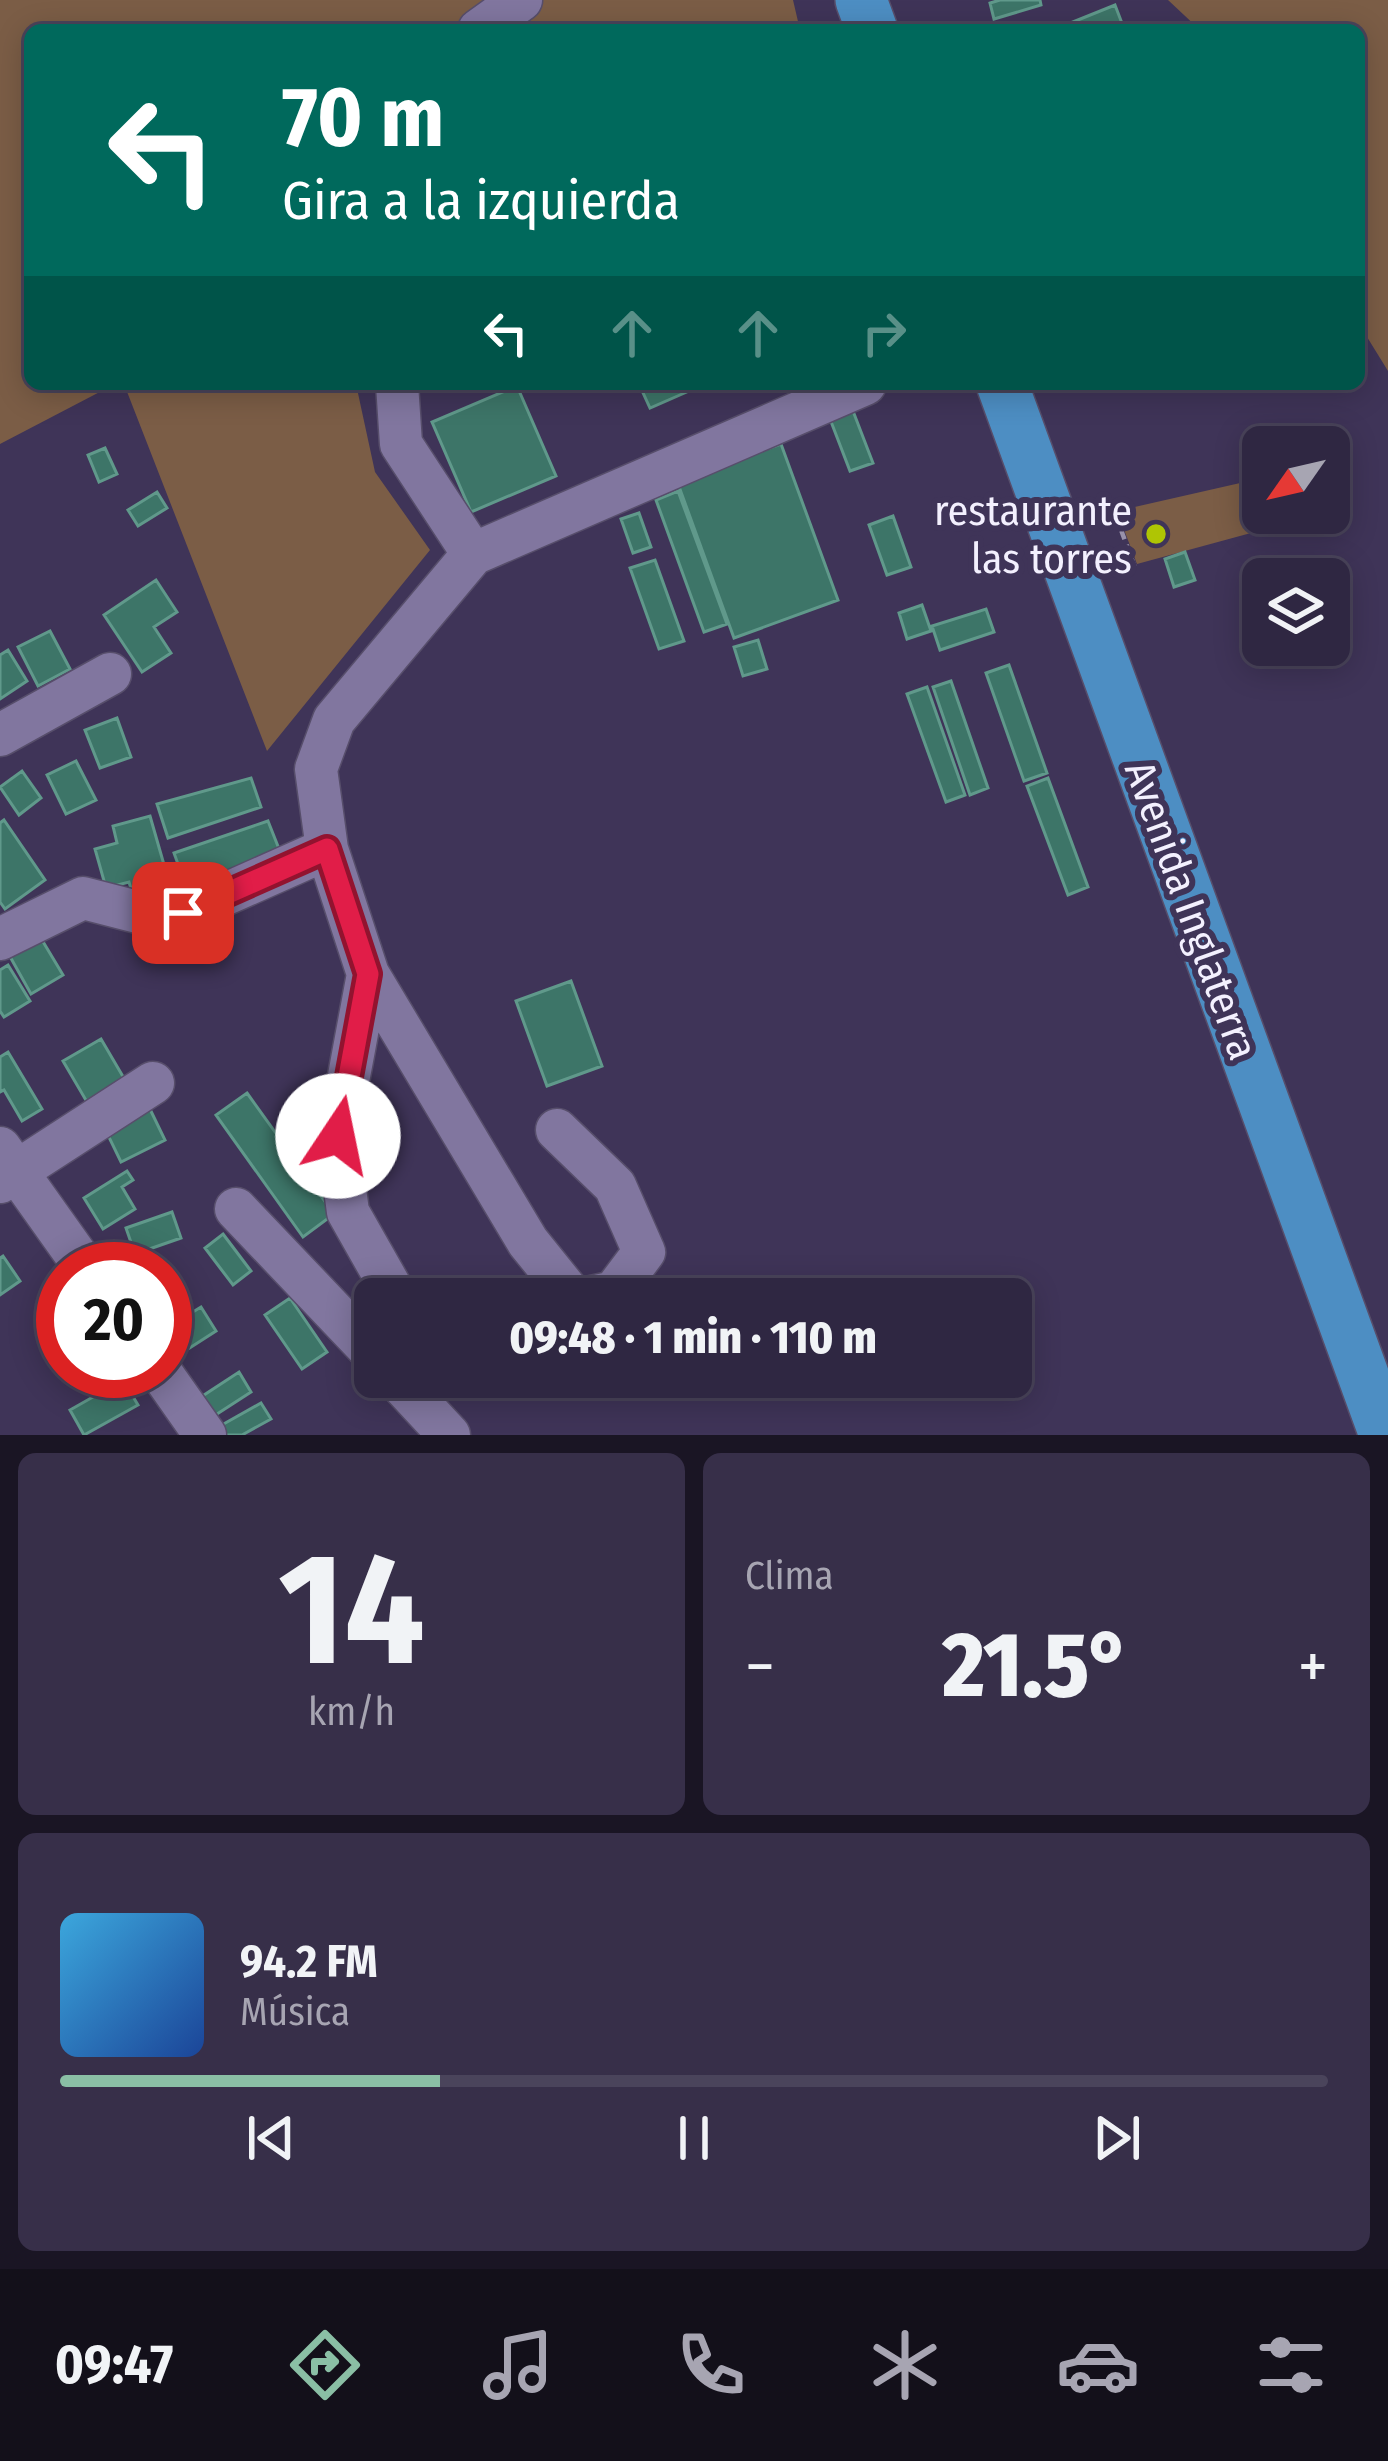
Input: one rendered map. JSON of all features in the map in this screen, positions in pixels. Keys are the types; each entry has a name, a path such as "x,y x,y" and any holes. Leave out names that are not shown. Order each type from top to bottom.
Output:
{"main road":[{"name":"Avenida Inglaterra","path":"1004,390 1385,1435"}],"street":[{"path":"487,24 521,0"},
{"path":"397,390 401,444 473,554"},
{"path":"557,1278 528,1242 368,974 327,849 316,769 334,720 473,554 851,390"},
{"path":"0,735 110,674"},
{"path":"16,930 83,898 149,915 183,913 327,849"},
{"path":"368,974 338,1136 348,1212 385,1278"},
{"path":"65,1242 5,1167 153,1083"},
{"path":"557,1130 615,1186 644,1252 624,1278"},
{"path":"236,1209 354,1333"},
{"path":"179,1398 205,1435"},
{"path":"414,1398 448,1435"}],"shaded area":[{"path":"0,0 793,0 799,24 24,24 24,390 104,390 0,444"},
{"path":"1168,0 1388,0 1388,371 1365,334 1365,24 1194,24"},
{"path":"126,390 357,390 375,472 430,550 267,751"},
{"path":"1242,483 1242,534 1247,534 1137,564 1117,511"}],"building":[{"path":"1040,0 1041,5 994,19 990,3"},
{"path":"1115,5 1122,24 1068,24"},
{"path":"508,390 519,390 556,476 471,512 432,422"},
{"path":"642,390 691,390 650,408"},
{"path":"853,411 873,463 850,471 830,419"},
{"path":"781,444 838,600 734,638 677,481"},
{"path":"105,448 117,474 99,482 88,455"},
{"path":"678,491 727,624 704,632 656,500"},
{"path":"157,492 167,508 138,526 128,510"},
{"path":"639,513 651,547 633,553 621,519"},
{"path":"893,516 911,567 887,575 869,525"},
{"path":"1185,552 1195,580 1174,587 1165,559"},
{"path":"655,560 684,641 659,649 630,568"},
{"path":"156,580 177,612 154,627 171,653 142,672 104,615"},
{"path":"922,605 931,631 907,639 899,613"},
{"path":"986,609 994,632 940,650 932,626"},
{"path":"50,631 70,669 38,686 18,647"},
{"path":"758,640 767,669 743,676 734,647"},
{"path":"8,650 27,681 0,699 0,655"},
{"path":"1009,665 1047,773 1024,781 986,673"},
{"path":"951,681 988,788 970,795 933,687"},
{"path":"927,687 965,795 946,802 907,694"},
{"path":"117,718 131,757 100,768 85,730"},
{"path":"76,761 96,800 66,814 47,775"},
{"path":"22,771 41,798 19,815 0,787"},
{"path":"251,778 261,807 168,838 157,804"},
{"path":"1048,778 1088,887 1068,895 1027,786"},
{"path":"150,816 173,896 136,906 129,882 106,888 95,849 117,843 113,826"},
{"path":"4,820 45,880 5,909 0,902 0,823"},
{"path":"268,821 281,854 188,892 174,853"},
{"path":"39,935 63,975 31,994 8,953"},
{"path":"8,965 30,1001 4,1017 0,970"},
{"path":"571,981 602,1066 547,1086 516,1001"},
{"path":"101,1039 125,1080 87,1102 63,1061"},
{"path":"8,1052 42,1109 22,1121 4,1090 0,1092 0,1057"},
{"path":"247,1093 334,1214 303,1237 216,1115"},
{"path":"148,1105 165,1140 121,1162 104,1127"},
{"path":"127,1171 133,1180 122,1187 135,1209 103,1229 84,1198"},
{"path":"172,1212 181,1238 131,1242 126,1228"},
{"path":"223,1234 251,1271 233,1285 205,1248"},
{"path":"0,1258 20,1281 0,1295"},
{"path":"290,1298 327,1352 302,1369 265,1315"},
{"path":"201,1307 216,1331 192,1346 192,1312"},
{"path":"239,1372 251,1392 214,1416 201,1397"},
{"path":"91,1398 134,1398 138,1405 84,1435 70,1410"},
{"path":"261,1403 271,1419 242,1435 225,1435 220,1426"}],"place":[{"name":"restaurante las torres","path":"1156,534"}],"route":[{"path":"183,913 327,849 368,974 338,1136"}]}
